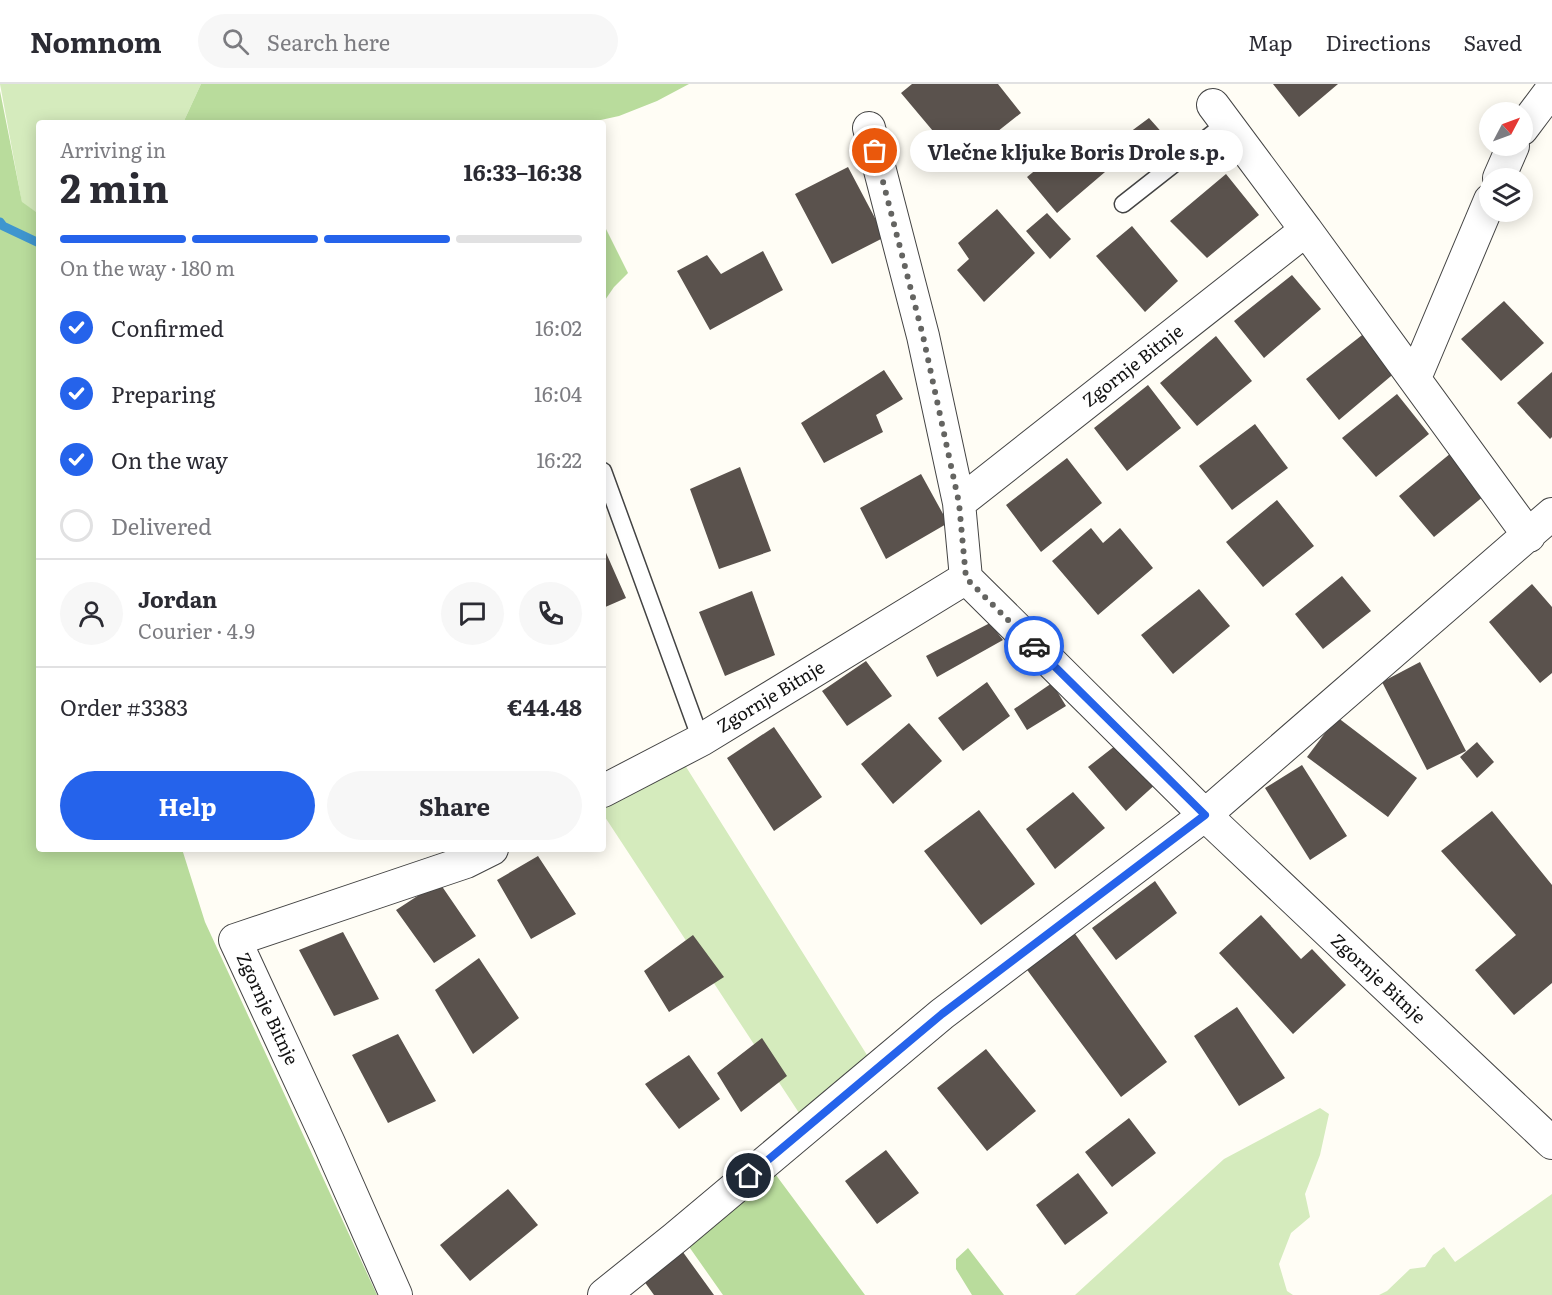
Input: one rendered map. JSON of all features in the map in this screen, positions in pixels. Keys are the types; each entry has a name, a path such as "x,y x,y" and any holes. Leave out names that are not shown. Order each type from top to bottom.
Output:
{"street":[{"path":"1533,114 1552,89"},
{"path":"1219,114 1529,536"},
{"path":"869,128 923,336 959,503 966,578"},
{"path":"1414,378 1481,222"},
{"name":"Zgornje Bitnje","path":"959,503 1306,230"},
{"path":"604,1295 942,1014 1205,815 1552,514"},
{"name":"Zgornje Bitnje","path":"606,789 701,740 966,578 1205,815 1552,1143"},
{"name":"Zgornje Bitnje","path":"396,1295 235,940 473,853"}],"lane":[{"path":"1123,204 1219,114"},
{"path":"606,479 701,740"}],"green space":[{"path":"0,84 201,84 184,120 36,120 36,212 22,203"},
{"path":"201,84 689,84 657,101 619,116 601,120 184,120"},
{"path":"0,91 22,202 36,212 36,852 183,852 205,922 377,1295 0,1295"},
{"path":"606,229 628,273 606,299"},
{"path":"683,762 872,1063 801,1116 606,819 606,803"},
{"path":"1320,1108 1329,1114 1320,1155 1305,1194 1310,1217 1291,1233 1279,1264 1287,1291 1293,1295 1075,1295 1224,1159"},
{"path":"770,1167 865,1295 723,1295 685,1241"},
{"path":"1552,1194 1552,1295 1379,1295 1387,1291 1410,1269 1425,1267 1433,1255 1444,1247 1455,1262"},
{"path":"968,1248 1004,1295 972,1295 956,1269 956,1259"}],"building":[{"path":"912,84 998,84 1021,113 959,162 901,93"},
{"path":"1273,84 1338,84 1299,117"},
{"path":"1149,118 1165,136 1135,160 1118,141"},
{"path":"1076,137 1105,172 1057,213 1027,177"},
{"path":"848,167 885,237 832,264 795,194"},
{"path":"1226,174 1259,215 1207,258 1170,221"},
{"path":"997,209 1035,253 984,302 957,270 969,259 958,243"},
{"path":"1047,213 1071,239 1050,259 1026,231"},
{"path":"1132,226 1178,281 1145,312 1096,256"},
{"path":"763,251 783,290 710,330 677,271 707,255 721,274"},
{"path":"1292,275 1321,309 1264,358 1234,321"},
{"path":"1504,301 1544,343 1501,381 1461,339"},
{"path":"1366,332 1397,371 1339,420 1306,379"},
{"path":"1216,336 1252,381 1197,426 1160,383"},
{"path":"884,370 903,399 876,415 883,432 824,463 801,423"},
{"path":"1552,372 1552,437 1550,439 1517,403"},
{"path":"1148,385 1181,428 1127,471 1094,428"},
{"path":"1397,394 1429,434 1376,477 1342,438"},
{"path":"1255,424 1288,468 1232,510 1199,466"},
{"path":"1451,453 1484,496 1434,537 1399,496"},
{"path":"1067,458 1102,503 1041,552 1006,505"},
{"path":"740,467 771,551 719,569 690,489"},
{"path":"921,474 948,523 886,559 860,508"},
{"path":"1277,500 1314,546 1263,587 1226,542"},
{"path":"1091,528 1103,543 1120,528 1153,568 1098,615 1052,561"},
{"path":"606,553 626,598 606,607"},
{"path":"1342,576 1371,611 1323,649 1295,614"},
{"path":"1532,584 1552,607 1552,673 1540,683 1489,622"},
{"path":"1199,589 1230,626 1173,674 1141,635"},
{"path":"752,591 775,655 725,676 699,612"},
{"path":"990,623 1003,640 937,677 926,656"},
{"path":"866,661 892,696 847,726 822,691"},
{"path":"1420,662 1466,751 1427,770 1382,682"},
{"path":"987,682 1010,716 963,751 938,718"},
{"path":"1052,683 1066,706 1027,730 1014,709"},
{"path":"1337,717 1417,778 1388,817 1307,757"},
{"path":"909,723 942,761 893,804 861,764"},
{"path":"774,727 822,797 774,831 727,758"},
{"path":"1120,742 1158,782 1126,811 1088,767"},
{"path":"1477,742 1494,762 1477,778 1460,757"},
{"path":"1302,765 1347,836 1310,860 1265,788"},
{"path":"1073,792 1105,828 1055,869 1026,829"},
{"path":"979,810 1035,884 981,925 924,851"},
{"path":"1492,811 1552,885 1552,983 1514,1015 1475,970 1516,935 1441,851"},
{"path":"538,856 576,914 531,939 497,880"},
{"path":"1155,881 1177,913 1116,960 1092,928"},
{"path":"439,882 476,936 434,963 396,910"},
{"path":"1261,915 1301,959 1312,949 1346,985 1293,1034 1219,953"},
{"path":"1073,931 1167,1062 1121,1097 1025,967"},
{"path":"343,932 379,999 334,1016 299,950"},
{"path":"693,935 724,977 669,1012 644,971"},
{"path":"479,958 519,1018 473,1054 435,990"},
{"path":"1237,1007 1285,1078 1239,1106 1194,1036"},
{"path":"398,1034 436,1101 388,1123 352,1055"},
{"path":"762,1038 787,1076 741,1112 717,1073"},
{"path":"986,1049 1036,1111 987,1151 937,1088"},
{"path":"689,1055 720,1099 679,1129 645,1084"},
{"path":"1129,1118 1156,1153 1112,1187 1085,1152"},
{"path":"886,1150 919,1193 877,1224 845,1181"},
{"path":"1078,1173 1108,1213 1065,1245 1036,1205"},
{"path":"508,1189 538,1225 470,1281 440,1245"},
{"path":"680,1248 714,1295 654,1295 641,1277"}],"waterway":[{"path":"0,222 3,226 36,242"}],"way so far":[{"path":"875,151 923,336 959,503 966,578 1034,646"}],"place":[{"name":"Vlečne kljuke Boris Drole s.p.","path":"875,151"}],"route":[{"path":"749,1176 942,1014 1205,815 1034,646"}]}
